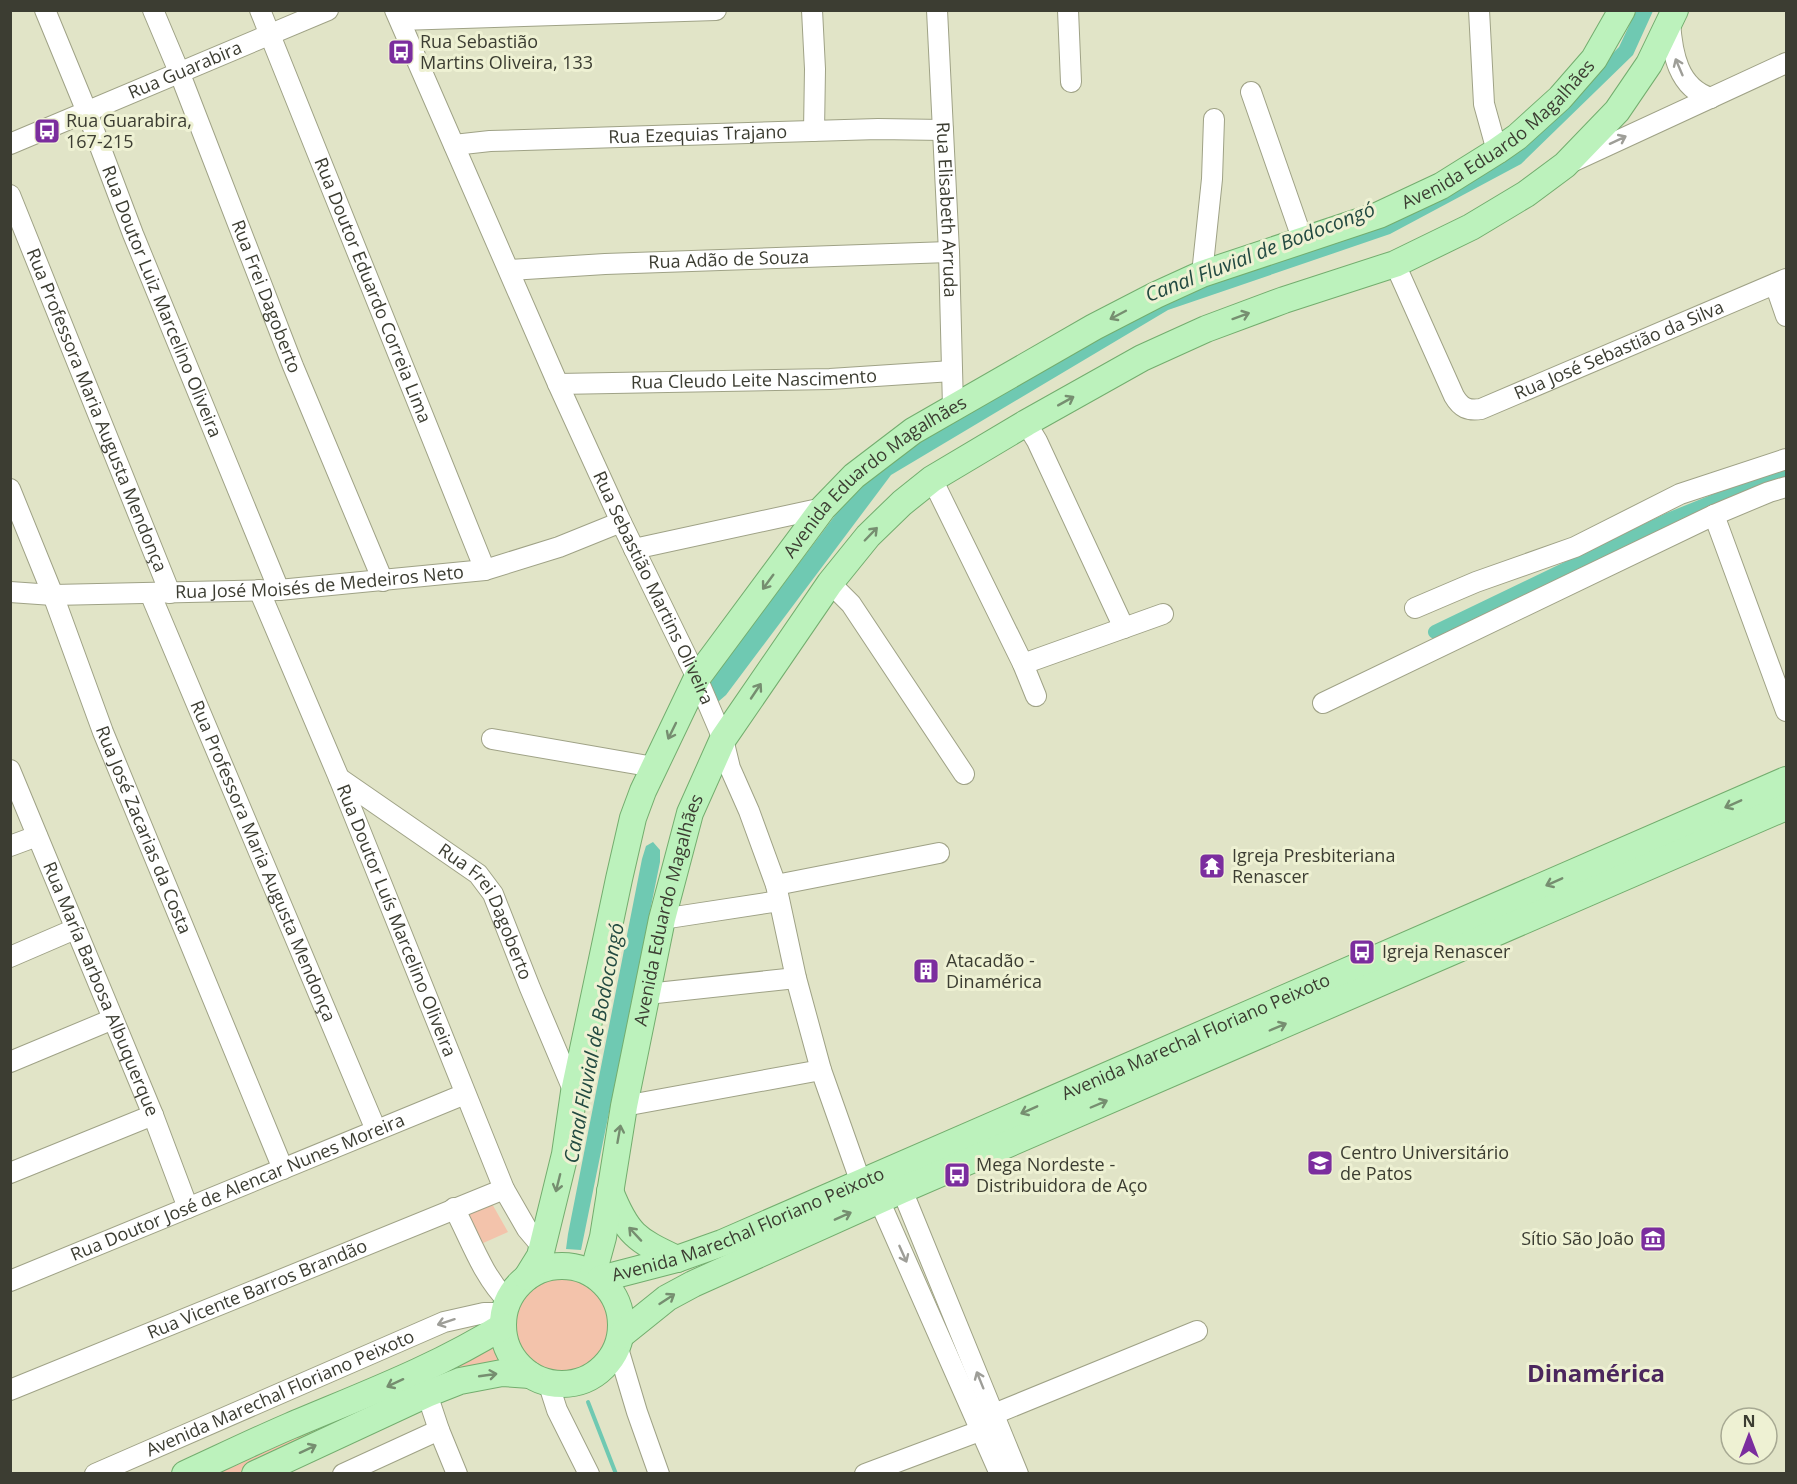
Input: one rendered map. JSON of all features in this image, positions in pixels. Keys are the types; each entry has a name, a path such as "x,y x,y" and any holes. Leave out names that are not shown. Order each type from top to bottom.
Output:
{"main road":[{"name":"Avenida Eduardo Magalhães","path":"527,1277 543,1248 565,1154 574,1092 633,818 654,767 697,678 823,508 854,476 913,431 1094,327 1202,274 1379,215 1441,186 1517,137 1560,98 1594,59 1622,10"},
{"name":"Avenida Eduardo Magalhães","path":"596,1277 624,1106 662,919 690,813 723,739 830,583 868,536 902,503 932,479 1026,423 1143,358 1206,329 1284,300 1395,264 1471,227 1526,194 1566,165 1617,111 1648,64 1673,16"},
{"name":"Avenida Marechal Floriano Peixoto","path":"619,1340 667,1298 880,1191 1786,780"},
{"name":"Avenida Marechal Floriano Peixoto","path":"596,1277 677,1259 880,1191 1786,807"},
{"path":"610,1191 618,1212 631,1232 645,1244 677,1259"},
{"path":"255,1473 460,1381 502,1373 567,1384 586,1379 603,1369 615,1353 619,1340 622,1320 618,1304 611,1291 596,1277 571,1266 537,1271 527,1277 516,1288 505,1313 506,1345 516,1362 539,1379"},
{"name":"Avenida Marechal Floriano Peixoto","path":"185,1473 399,1381 467,1348 505,1313"}],"street":[{"name":"Rua Doutor Luiz Marcelino Oliveira","path":"45,10 133,234 279,590"},
{"name":"Rua Frei Dagoberto","path":"153,10 293,366 383,581"},
{"name":"Rua Doutor Eduardo Correia Lima","path":"260,10 485,570"},
{"name":"Rua Guarabira","path":"10,144 328,10"},
{"path":"397,15 716,10"},
{"path":"812,10 815,69 814,130"},
{"name":"Rua Elisabeth Arruda","path":"937,10 949,252 953,407"},
{"path":"1068,10 1071,82"},
{"path":"1479,10 1484,104 1497,151"},
{"name":"Rua Sebastião Martins Oliveira","path":"397,15 558,384 621,522 697,678 723,739 730,768 749,811 778,893 796,978 821,1070 991,1423"},
{"path":"1673,16 1674,53 1684,79 1700,95 1711,98"},
{"path":"1566,165 1786,63"},
{"path":"1251,92 1303,241"},
{"path":"1202,274 1212,179 1214,119"},
{"name":"Rua Ezequias Trajano","path":"454,144 814,130 943,130"},
{"name":"Rua Professora Maria Augusta Mendonça","path":"10,195 170,592"},
{"name":"Rua Adão de Souza","path":"510,270 949,252"},
{"name":"Rua José Sebastião da Silva","path":"1395,264 1447,382 1463,408 1472,410 1481,409 1781,282 1786,316"},
{"name":"Rua Cleudo Leite Nascimento","path":"558,384 830,379 952,371"},
{"path":"1026,423 1037,441 1124,628"},
{"path":"1415,608 1476,582 1575,547 1649,508 1680,495 1786,459"},
{"path":"932,479 1023,664 1036,696"},
{"path":"1323,703 1714,515 1786,487"},
{"name":"Rua José Zacarias da Costa","path":"10,489 53,595 103,732 283,1169"},
{"path":"634,549 823,508"},
{"path":"1714,515 1786,711"},
{"name":"Rua José Moisés de Medeiros Neto","path":"10,592 53,595 279,590 485,570 559,548 621,522"},
{"path":"830,583 850,604 964,774"},
{"name":"Rua Doutor Luís Marcelino Oliveira","path":"260,590 339,778 504,1189 523,1223 543,1248"},
{"name":"Rua Professora Maria Augusta Mendonça","path":"150,593 375,1130"},
{"path":"1023,664 1163,614"},
{"path":"492,739 654,767"},
{"name":"Rua María Barbosa Albuquerque","path":"10,770 153,1115 188,1208"},
{"name":"Rua Frei Dagoberto","path":"339,778 478,874 486,883 493,894 574,1092"},
{"path":"10,846 37,836"},
{"path":"662,919 939,853"},
{"path":"10,957 75,929"},
{"path":"647,994 796,978"},
{"path":"10,1062 113,1019"},
{"path":"624,1106 821,1070"},
{"name":"Rua Doutor José de Alencar Nunes Moreira","path":"10,1281 465,1094"},
{"path":"10,1173 153,1115"},
{"name":"Rua Vicente Barros Brandão","path":"10,1390 504,1189"},
{"path":"454,1208 500,1293 505,1313"},
{"name":"Avenida Marechal Floriano Peixoto","path":"95,1473 444,1322 484,1313 505,1313"},
{"path":"865,1473 991,1423 1197,1331"},
{"path":"619,1340 637,1412 659,1473"},
{"path":"539,1379 589,1473"},
{"path":"427,1394 457,1473"},
{"path":"991,1423 1000,1473"},
{"path":"991,1423 1018,1473"},
{"path":"347,1473 439,1430"}],"shaded area":[{"path":"491,1202 508,1232 481,1244 467,1214"},
{"path":"562,1269 583,1273 601,1285 613,1303 617,1324 613,1345 601,1363 583,1375 562,1379 541,1375 523,1363 511,1345 507,1324 511,1303 523,1285 541,1273"},
{"path":"501,1331 503,1347 512,1363 506,1372 244,1473 191,1474"}],"water":[{"path":"1636,11 1653,11 1633,55 1521,164 1390,234 1168,310 891,475 726,695 719,701 709,703 710,684 718,671 873,465 1158,299 1510,156 1619,47"},
{"path":"653,842 660,850 660,862 581,1250 566,1249 642,859 646,846"}],"waterway":[{"path":"1435,632 1668,520 1786,472"},
{"path":"588,1402 616,1474"}],"place":[{"name":"Rua Sebastião Martins Oliveira, 133","path":"401,52"},
{"name":"Rua Guarabira, 167-215","path":"47,131"},
{"name":"Igreja Presbiteriana Renascer","path":"1212,866"},
{"name":"Igreja Renascer","path":"1362,952"},
{"name":"Atacadão - Dinamérica","path":"926,971"},
{"name":"Centro Universitário de Patos","path":"1320,1163"},
{"name":"Mega Nordeste - Distribuidora de Aço","path":"957,1175"},
{"name":"Sítio São João","path":"1653,1239"}],"district":[{"name":"Dinamérica","path":"1596,1374"}],"water label":[{"name":"Canal Fluvial de Bodocongó","path":"1260,252"},
{"name":"Canal Fluvial de Bodocongó","path":"594,1043"}]}
